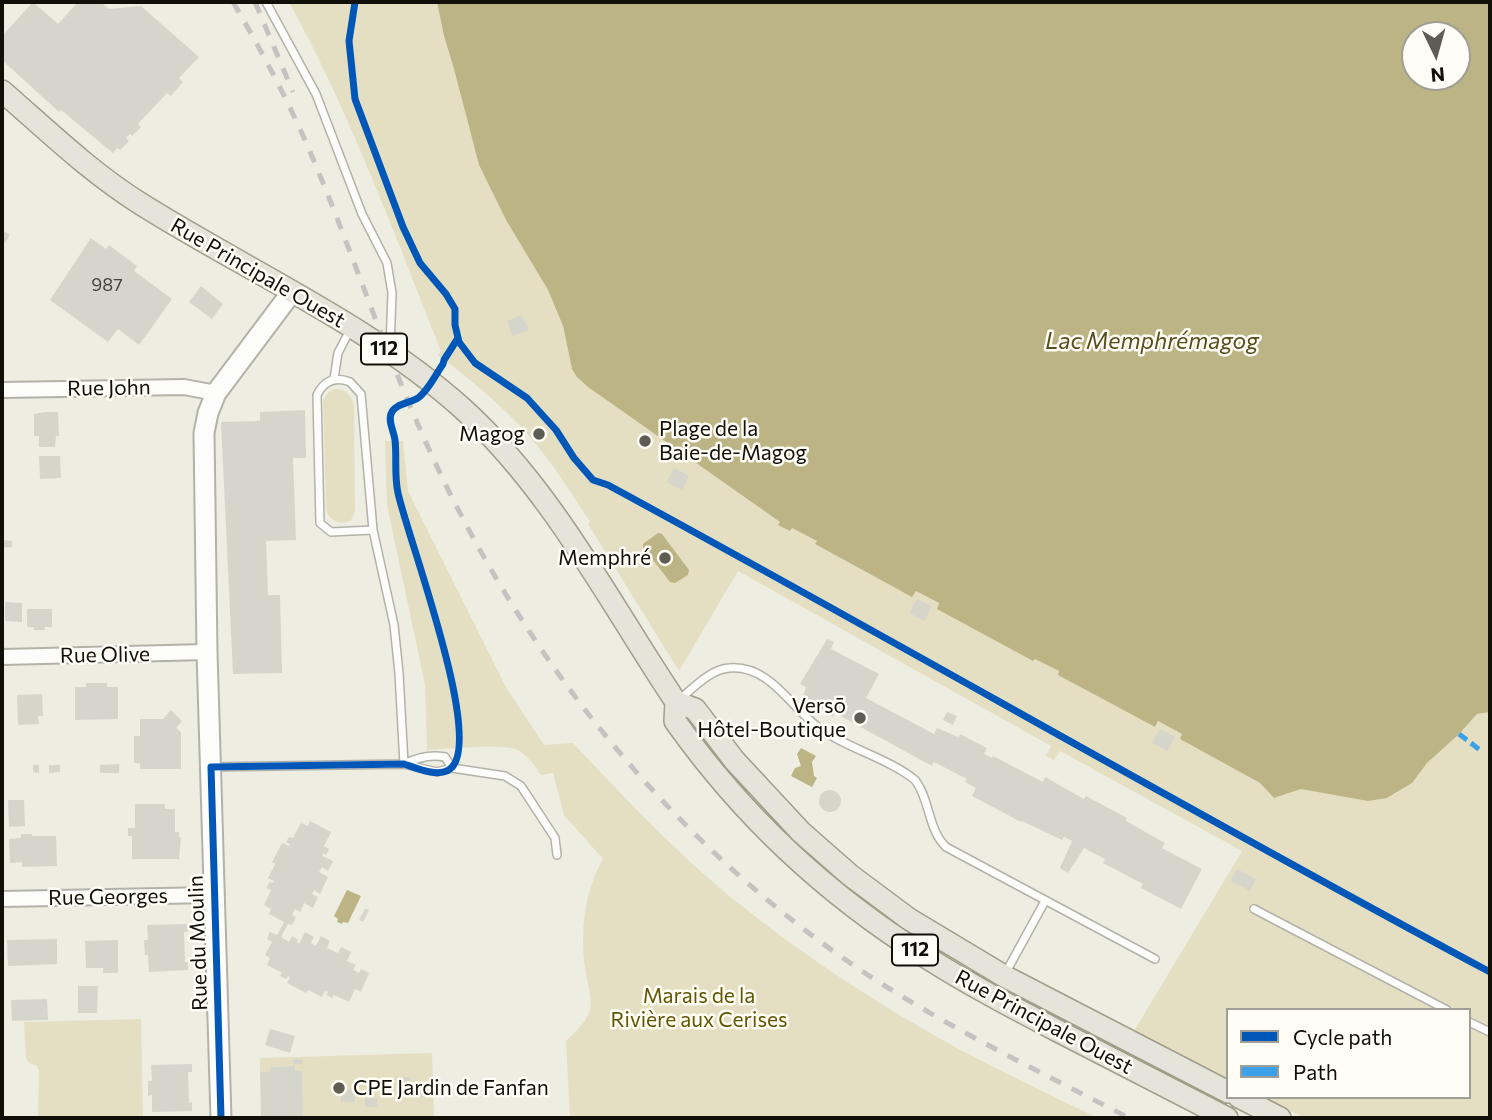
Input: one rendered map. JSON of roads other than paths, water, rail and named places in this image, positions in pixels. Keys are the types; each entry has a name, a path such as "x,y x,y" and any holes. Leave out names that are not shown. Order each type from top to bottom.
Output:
{"main road":[{"name":"Rue Principale Ouest","path":"2,91 115,186 390,352 430,381 488,432 515,463 587,563 676,702 676,721 694,748 736,799 782,846 832,890 926,958 993,997 1227,1118"},
{"name":"Rue Principale Ouest","path":"676,702 695,709 756,786 825,854 909,919 1004,976 1226,1091"},
{"path":"1243,1099 1280,1118"}],"street":[{"name":"Rue du Moulin","path":"221,1118 203,445 205,423 216,393 291,293"},
{"name":"Rue John","path":"2,390 184,387 216,393"},
{"name":"Rue Olive","path":"2,657 207,652"},
{"name":"Rue Georges","path":"2,899 214,895"}],"lane":[{"path":"266,2 316,94 362,214 387,264 391,293 390,352"},
{"path":"334,379 338,353 352,327"},
{"path":"373,530 331,532 320,523 317,395 327,382 334,379 350,382 361,394 373,530 394,625 400,673 404,764"},
{"path":"676,702 721,670 735,668 760,676 783,692 820,729 915,780 939,840 946,847 1155,959"},
{"path":"404,764 415,758 439,756 445,757 452,768"},
{"path":"211,767 404,764 437,772 452,768 505,776 518,782 555,838 557,855"},
{"path":"993,997 1045,901"},
{"path":"1254,909 1443,1008"},
{"path":"1471,1022 1490,1032"}],"water":[{"name":"Lac Memphrémagog","path":"437,2 1490,2 1490,712 1477,714 1427,763 1412,783 1387,798 1368,801 1301,789 1274,798 1260,783 1180,739 1182,734 1158,721 1155,727 1058,675 1059,671 1035,659 1033,661 937,609 939,603 916,591 912,597 815,544 817,541 792,528 790,531 778,525 780,522 577,377 572,369 563,326 548,290 506,220 479,165"},
{"path":"658,533 662,534 689,570 688,575 675,583 670,582 643,547 643,544"},
{"path":"801,748 816,756 812,762 814,776 817,778 812,787 791,776 795,768 801,766 797,754"},
{"path":"347,890 361,896 348,923 342,924 337,922 338,919 334,916"}],"railway":[{"path":"233,2 305,140 417,421 471,533 513,605 559,675 610,741 665,804 725,862 788,917 856,967 956,1028 1129,1118"},
{"path":"255,2 293,92"}],"place":[{"name":"Magog","path":"539,434"},
{"name":"Plage de la Baie-de-Magog","path":"645,441"},
{"name":"Memphré","path":"665,558"},
{"name":"Versō Hôtel-Boutique","path":"860,718"},
{"name":"CPE Jardin de Fanfan","path":"339,1088"}],"park label":[{"name":"Marais de la Rivière aux Cerises","path":"699,1008"}]}
